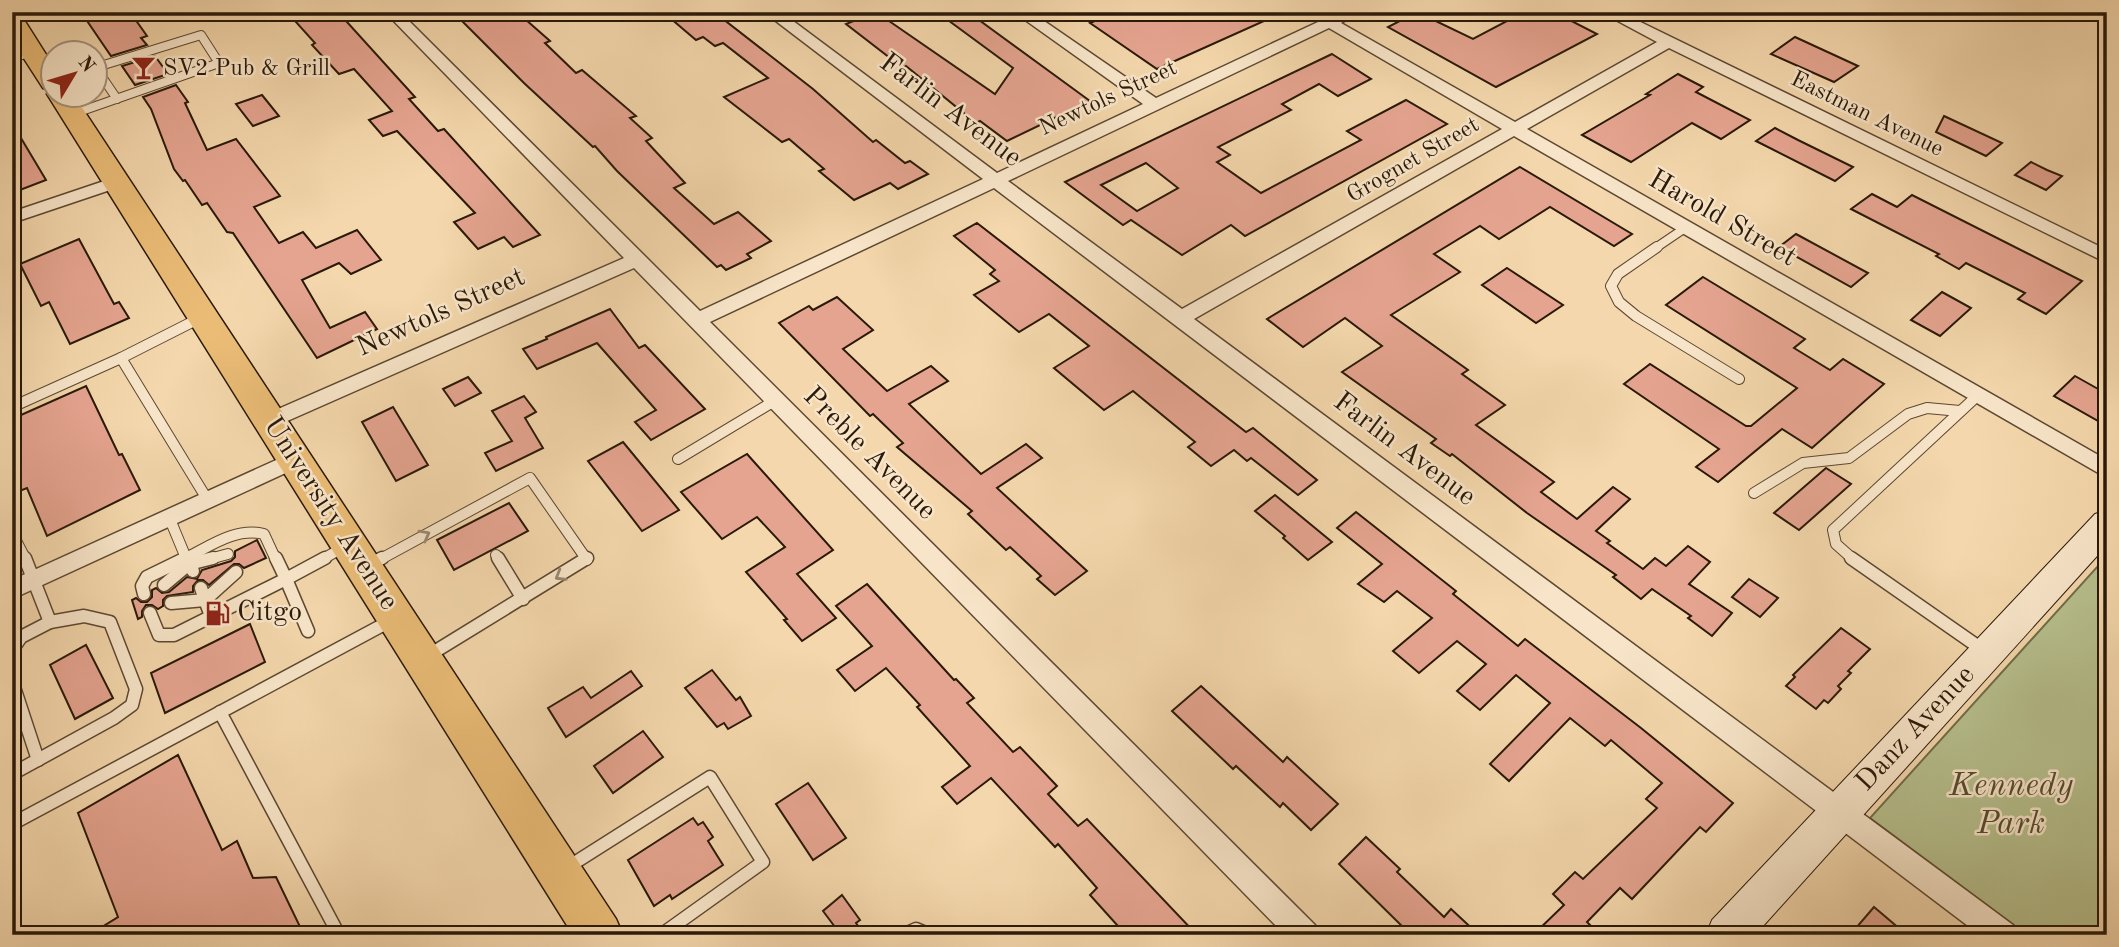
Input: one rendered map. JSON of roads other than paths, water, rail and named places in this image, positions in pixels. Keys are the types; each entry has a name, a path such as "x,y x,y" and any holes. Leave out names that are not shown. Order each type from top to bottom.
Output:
{"main road":[{"path":"12,20 22,55 38,70"},
{"name":"University Avenue","path":"69,108 600,935"}],"street":[{"name":"Preble Avenue","path":"392,12 1305,935"},
{"name":"Farlin Avenue","path":"771,12 2003,935"},
{"path":"1021,12 1155,105"},
{"name":"Harold Street","path":"1311,12 2107,470"},
{"name":"Newtols Street","path":"698,320 1352,12"},
{"name":"Eastman Avenue","path":"1608,12 2107,257"},
{"name":"Grognet Street","path":"1181,318 1668,42"},
{"path":"12,218 116,182"},
{"name":"Newtols Street","path":"269,421 637,259"},
{"path":"12,590 296,459"},
{"name":"Danz Avenue","path":"1727,935 2107,523"}],"lane":[{"path":"108,64 201,35 219,63 108,100"},
{"path":"108,86 117,99"},
{"path":"1685,228 1618,274 1611,285 1619,302 1636,316 1738,379"},
{"path":"12,407 121,358 202,317"},
{"path":"121,358 207,499"},
{"path":"1977,396 1833,530 1836,544 1850,557 1987,653"},
{"path":"678,459 776,400"},
{"path":"1754,493 1803,463 1849,458 1908,414 1927,408 1960,411"},
{"path":"150,613 159,635 166,637 286,579 358,555 530,478 589,559 423,658"},
{"path":"169,517 189,564"},
{"path":"164,585 189,564 245,532 256,530 264,534 308,631"},
{"path":"12,533 20,545 50,622"},
{"path":"144,594 142,586 147,577 228,554"},
{"path":"496,555 523,598"},
{"path":"171,603 203,594 236,572"},
{"path":"203,594 211,616"},
{"path":"12,650 21,637 50,622 84,615 110,622 136,689 132,705 114,718 12,774"},
{"path":"12,824 397,617"},
{"path":"12,681 38,760"},
{"path":"220,712 339,935"},
{"path":"560,873 710,777 763,862 661,935"},
{"path":"903,935 910,929 922,929 930,935"}],"place":[{"name":"SV2 Pub & Grill","path":"143,68"},
{"name":"Citgo","path":"217,613"}],"park label":[{"name":"Kennedy Park","path":"2011,805"}]}
